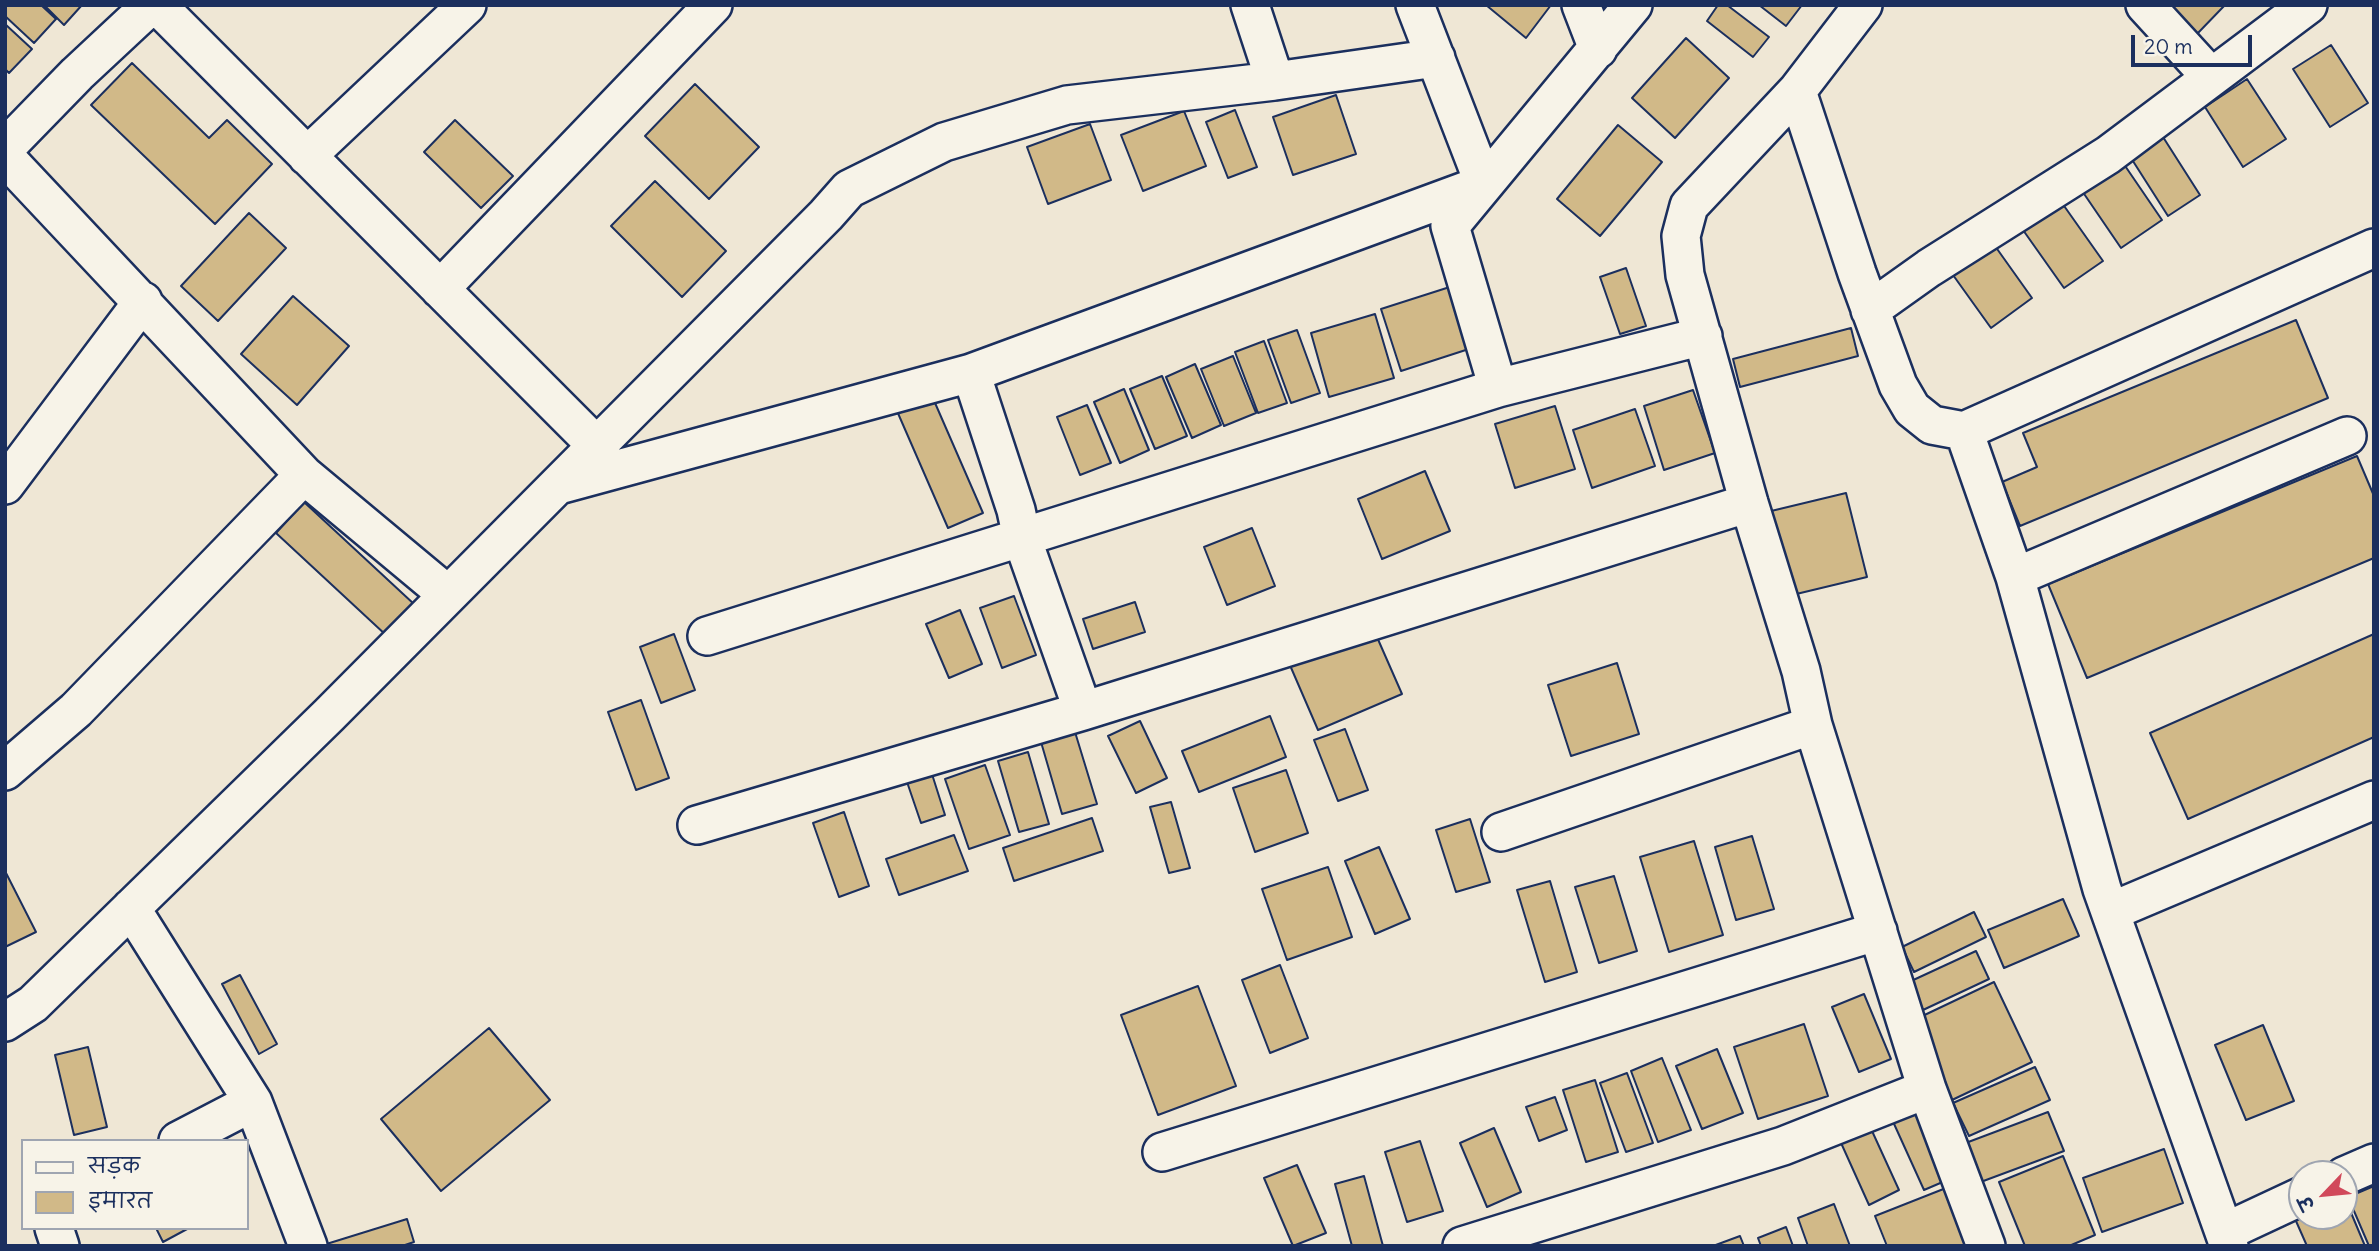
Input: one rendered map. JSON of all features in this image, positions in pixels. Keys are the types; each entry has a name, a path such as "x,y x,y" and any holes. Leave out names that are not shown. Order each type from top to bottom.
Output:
{"street":[{"path":"5,148 77,74 151,5"},
{"path":"157,5 597,446"},
{"path":"307,156 467,5"},
{"path":"440,289 713,5"},
{"path":"1250,5 1275,81"},
{"path":"1415,5 1484,184"},
{"path":"1581,5 1598,49"},
{"path":"1498,388 1450,226 1633,5"},
{"path":"1863,5 1797,91 1689,206 1681,236 1685,275 1749,503 1801,671 1813,724 1927,1089 1986,1246"},
{"path":"2145,5 2211,77"},
{"path":"1870,310 1929,268 2108,155 2308,5"},
{"path":"5,1023 33,1004 329,715 849,189 944,142 1067,105 1275,81 1436,58"},
{"path":"1797,91 1870,310 1898,385 1912,410 1932,425 1964,431 2374,248"},
{"path":"5,157 304,475 448,595"},
{"path":"558,485 971,373 1484,184"},
{"path":"5,485 143,301"},
{"path":"707,636 1498,388 1703,336"},
{"path":"971,373 1016,510 1022,538 1083,711"},
{"path":"1964,431 2015,577 2102,888 2227,1239 2288,1204"},
{"path":"2015,577 2347,436"},
{"path":"5,771 76,710 304,475"},
{"path":"697,825 1083,711 1749,503"},
{"path":"1501,832 1813,724"},
{"path":"2112,911 2374,800"},
{"path":"131,908 253,1102 308,1246"},
{"path":"1162,1152 1878,931"},
{"path":"1462,1246 1783,1146 1927,1089"},
{"path":"182,1139 253,1102"},
{"path":"2358,1170 2374,1163"}],"building":[{"path":"5,5 41,5 56,19 34,43 5,16"},
{"path":"44,5 82,5 64,25"},
{"path":"1486,5 1551,5 1526,38"},
{"path":"1718,5 1727,5 1769,37 1753,57 1707,21"},
{"path":"1759,5 1802,5 1786,26"},
{"path":"2168,5 2225,5 2197,34"},
{"path":"5,24 32,49 9,73 5,69"},
{"path":"1686,38 1729,78 1675,138 1632,98"},
{"path":"2331,45 2368,103 2330,127 2293,69"},
{"path":"132,63 209,138 227,120 272,164 215,224 91,105"},
{"path":"2247,79 2286,139 2243,167 2205,107"},
{"path":"695,84 759,147 709,199 645,136"},
{"path":"1336,95 1356,154 1293,175 1273,117"},
{"path":"1235,110 1257,167 1228,178 1206,122"},
{"path":"1184,111 1206,166 1143,191 1121,135"},
{"path":"455,120 513,176 481,208 424,152"},
{"path":"1090,124 1111,180 1048,204 1027,147"},
{"path":"1618,125 1662,162 1600,236 1557,199"},
{"path":"2163,137 2200,195 2168,216 2131,158"},
{"path":"2119,157 2162,220 2121,248 2078,185"},
{"path":"655,181 726,251 682,297 611,226"},
{"path":"2062,203 2103,261 2064,288 2023,230"},
{"path":"249,213 286,248 218,321 181,286"},
{"path":"1995,246 2032,298 1991,328 1953,275"},
{"path":"1626,268 1646,326 1620,334 1600,277"},
{"path":"1456,285 1475,347 1401,371 1381,309"},
{"path":"293,296 349,346 297,405 241,354"},
{"path":"1375,314 1394,378 1329,397 1311,333"},
{"path":"2296,320 2328,398 2020,526 2002,482 2037,467 2023,433"},
{"path":"1851,328 1858,356 1740,387 1733,359"},
{"path":"1297,330 1320,393 1291,403 1268,340"},
{"path":"1264,341 1287,403 1258,413 1235,352"},
{"path":"1233,356 1256,413 1224,426 1201,369"},
{"path":"1195,364 1221,425 1192,438 1166,377"},
{"path":"1162,376 1187,436 1155,449 1130,389"},
{"path":"1124,389 1149,450 1120,463 1094,402"},
{"path":"1693,390 1715,453 1664,470 1644,406"},
{"path":"932,396 983,513 948,528 897,411"},
{"path":"1087,405 1111,463 1080,475 1057,417"},
{"path":"1555,406 1575,469 1515,488 1495,424"},
{"path":"1635,409 1655,466 1592,488 1573,430"},
{"path":"2357,456 2374,496 2374,558 2087,678 2048,584"},
{"path":"1425,471 1450,531 1382,559 1358,499"},
{"path":"1846,493 1867,577 1788,596 1767,512"},
{"path":"304,502 415,605 387,636 276,533"},
{"path":"1252,528 1275,586 1227,605 1204,547"},
{"path":"1014,596 1036,655 1002,668 980,608"},
{"path":"1135,602 1145,632 1093,649 1083,619"},
{"path":"960,610 982,664 949,678 926,624"},
{"path":"1373,628 1402,694 1318,730 1289,663"},
{"path":"674,634 695,690 661,703 640,647"},
{"path":"2374,634 2374,737 2188,819 2150,733"},
{"path":"1617,663 1639,734 1571,756 1548,685"},
{"path":"641,700 669,778 636,790 608,712"},
{"path":"1270,716 1286,757 1199,792 1182,751"},
{"path":"1140,721 1167,778 1136,793 1108,736"},
{"path":"1345,729 1368,790 1338,801 1314,740"},
{"path":"1075,732 1097,804 1062,814 1041,742"},
{"path":"1028,752 1049,824 1019,832 998,761"},
{"path":"985,765 1010,835 969,849 945,779"},
{"path":"1286,770 1308,833 1255,852 1233,788"},
{"path":"931,771 945,815 921,823 906,779"},
{"path":"1171,802 1190,868 1169,873 1150,807"},
{"path":"844,812 869,886 839,897 813,823"},
{"path":"1092,818 1103,851 1014,881 1003,848"},
{"path":"1470,819 1490,882 1456,892 1436,830"},
{"path":"954,835 968,871 899,895 886,859"},
{"path":"1752,836 1774,909 1736,920 1715,847"},
{"path":"1694,841 1723,935 1669,952 1640,857"},
{"path":"1379,847 1410,919 1375,934 1345,861"},
{"path":"1328,867 1352,937 1287,960 1262,889"},
{"path":"5,871 36,932 5,947"},
{"path":"1614,876 1637,951 1599,963 1575,887"},
{"path":"1550,881 1577,972 1545,982 1517,890"},
{"path":"2063,899 2079,936 2004,968 1988,930"},
{"path":"1974,912 1986,937 1914,972 1902,947"},
{"path":"1976,951 1989,979 1923,1010 1909,982"},
{"path":"1280,965 1308,1038 1270,1053 1242,980"},
{"path":"240,975 277,1044 259,1054 222,984"},
{"path":"1994,982 2032,1062 1952,1100 1914,1020"},
{"path":"1198,986 1236,1086 1158,1115 1121,1015"},
{"path":"1864,994 1891,1059 1859,1072 1832,1007"},
{"path":"1804,1024 1828,1096 1758,1119 1734,1047"},
{"path":"2263,1025 2294,1101 2246,1120 2215,1045"},
{"path":"489,1028 550,1100 441,1191 381,1119"},
{"path":"88,1047 107,1127 74,1135 55,1055"},
{"path":"1717,1049 1743,1113 1702,1129 1676,1066"},
{"path":"1662,1058 1691,1130 1658,1142 1631,1071"},
{"path":"2035,1067 2050,1100 1969,1136 1953,1103"},
{"path":"1627,1073 1653,1143 1626,1152 1600,1083"},
{"path":"1595,1080 1618,1152 1586,1162 1563,1090"},
{"path":"1555,1097 1567,1130 1539,1141 1526,1107"},
{"path":"1917,1102 1952,1178 1924,1190 1890,1115"},
{"path":"2048,1112 2064,1151 1978,1183 1963,1144"},
{"path":"1867,1120 1899,1190 1869,1205 1837,1134"},
{"path":"1494,1128 1521,1192 1487,1207 1460,1143"},
{"path":"1420,1141 1443,1211 1407,1222 1385,1152"},
{"path":"2164,1149 2183,1203 2102,1232 2083,1178"},
{"path":"2063,1156 2095,1235 2069,1246 2025,1246 1999,1182"},
{"path":"1297,1165 1326,1233 1293,1246 1264,1178"},
{"path":"1364,1176 1383,1246 1352,1246 1335,1184"},
{"path":"2374,1186 2374,1246 2369,1246 2358,1220 2358,1193"},
{"path":"1946,1188 1969,1246 1887,1246 1875,1216"},
{"path":"1834,1204 1850,1246 1808,1246 1798,1218"},
{"path":"407,1219 414,1242 402,1246 320,1246"},
{"path":"1786,1227 1793,1246 1761,1246 1758,1238"},
{"path":"2358,1229 2365,1246 2307,1246 2300,1230"},
{"path":"157,1230 185,1230 163,1242"},
{"path":"1740,1236 1744,1246 1713,1246"}]}
